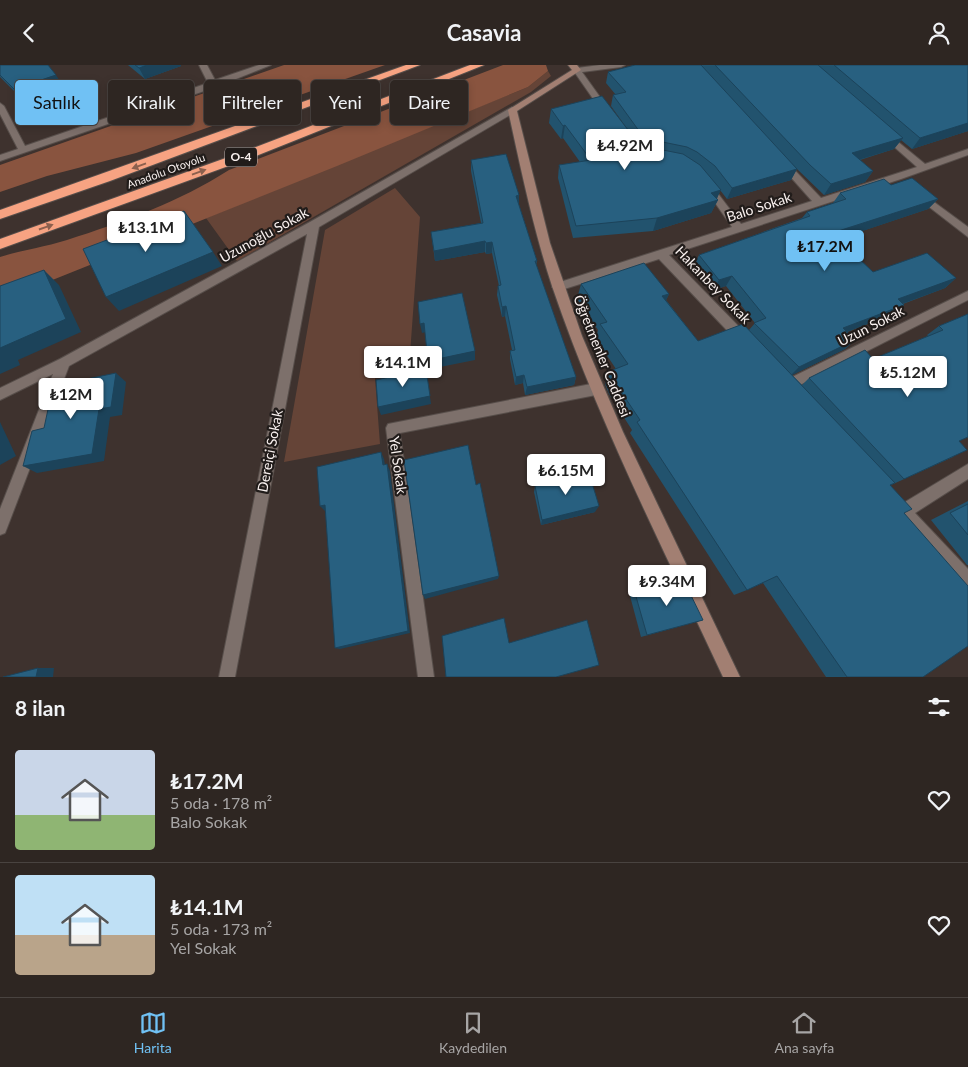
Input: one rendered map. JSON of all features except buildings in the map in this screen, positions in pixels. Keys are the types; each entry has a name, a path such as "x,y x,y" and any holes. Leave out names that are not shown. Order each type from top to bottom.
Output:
{"highway":[{"name":"Anadolu Otoyolu","path":"0,215 415,65"},
{"name":"Anadolu Otoyolu","path":"0,244 243,156 479,65"}],"street":[{"path":"203,65 210,80"},
{"path":"226,80 267,65"},
{"path":"512,110 575,68 621,65"},
{"path":"575,68 611,118"},
{"path":"0,158 204,88"},
{"path":"0,106 23,150"},
{"name":"Uzunoğlu Sokak","path":"0,394 64,363 314,225 512,110"},
{"name":"Öğretmenler Caddesi","path":"512,110 547,253 596,389 732,677"},
{"path":"880,129 924,168"},
{"name":"Balo Sokak","path":"558,287 898,177 968,152"},
{"path":"779,159 818,202"},
{"path":"701,176 738,229"},
{"path":"898,177 968,233"},
{"name":"Dereiçi Sokak","path":"227,677 314,225"},
{"name":"Hakanbey Sokak","path":"661,254 755,350"},
{"name":"Uzun Sokak","path":"788,385 968,295"},
{"path":"0,528 64,363"},
{"name":"Yel Sokak","path":"426,677 393,428 596,389"},
{"path":"904,511 968,471"},
{"path":"884,490 968,579"}],"shaded area":[{"path":"284,65 385,65 343,80 311,80 311,91 301,95 301,80 241,80"},
{"path":"503,65 546,65 548,71 528,87 468,112 468,80 464,80"},
{"path":"548,71 551,76 531,92 237,261 206,218 435,125 468,125 468,111 528,87"},
{"path":"204,93 204,125 215,125 136,153 47,176 0,192 0,165 114,125 194,125 194,97"},
{"path":"390,108 390,125 436,125 0,301 0,257 67,240 130,218 190,192 229,170 346,125 380,125 380,112"},
{"path":"395,188 420,217 409,368 375,378 380,444 284,462 325,230"}]}
